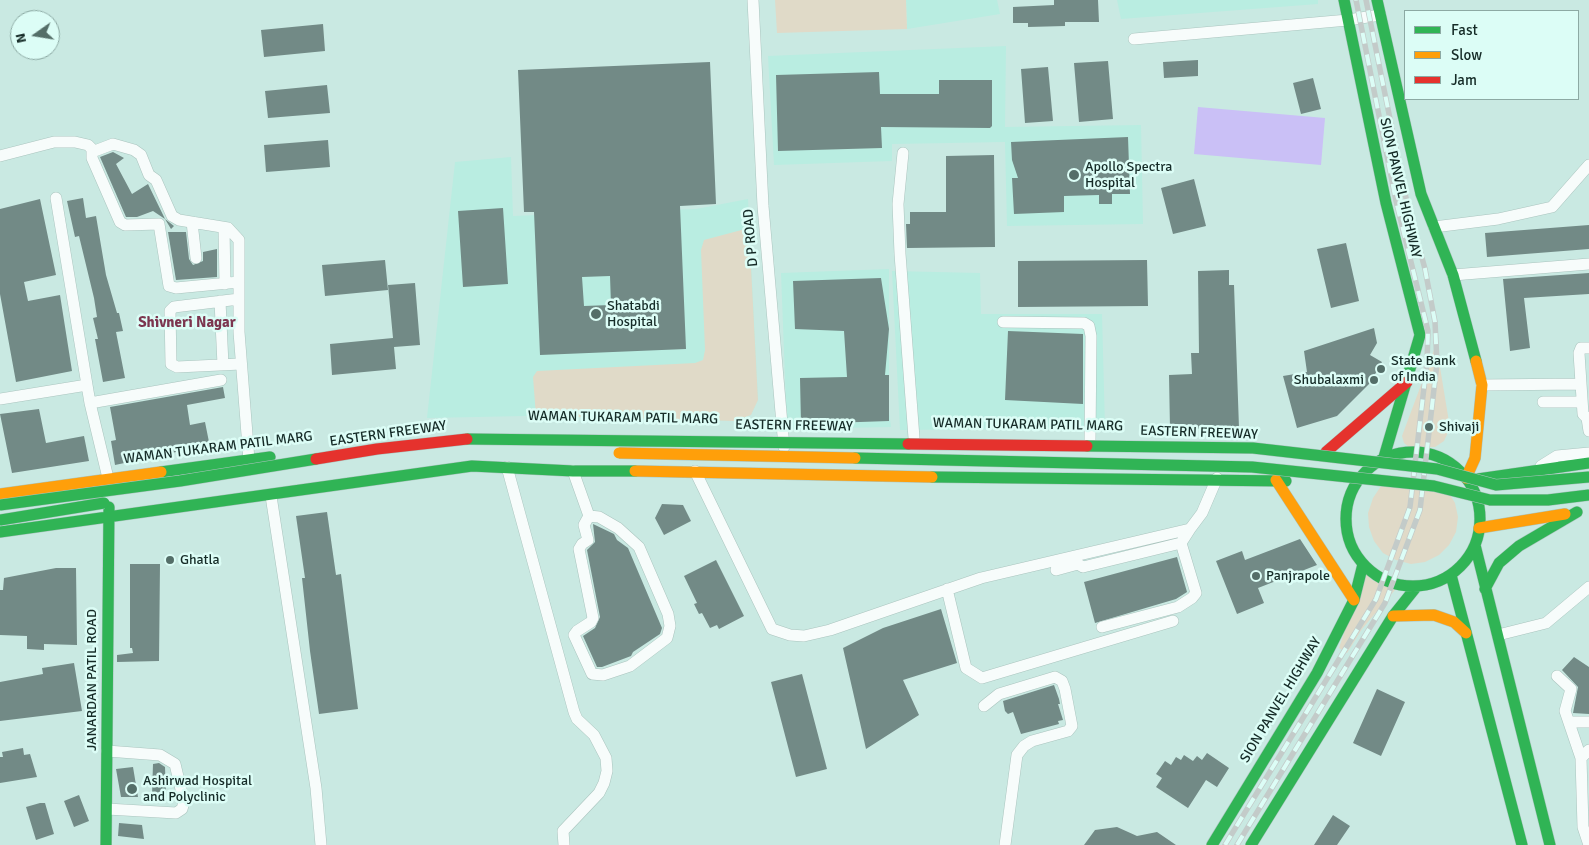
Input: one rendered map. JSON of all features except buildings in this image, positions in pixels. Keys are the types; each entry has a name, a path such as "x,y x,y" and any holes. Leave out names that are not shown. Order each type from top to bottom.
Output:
{"main road":[{"name":"SION PANVEL HIGHWAY","path":"1344,0 1386,203 1420,335 1384,457"},
{"name":"SION PANVEL HIGHWAY","path":"1377,0 1421,194 1453,275 1482,385 1475,458 1467,481"},
{"path":"1326,452 1407,382"},
{"name":"WAMAN TUKARAM PATIL MARG","path":"0,494 108,478 481,430 1171,442 1296,447 1326,452 1366,470"},
{"name":"EASTERN FREEWAY","path":"0,505 180,482 386,447 480,438 1254,448 1437,469 1496,485 1589,477"},
{"path":"941,439 941,478"},
{"path":"1477,440 1496,468 1505,474"},
{"path":"1168,478 1171,442"},
{"path":"487,451 1252,467 1434,486 1490,500 1548,500 1589,495"},
{"path":"1420,453 1437,457 1453,466 1467,481 1479,511 1479,528 1475,545 1465,562 1451,575 1435,583 1417,586 1387,582 1363,564 1353,549 1348,532 1347,514 1355,487 1366,470 1384,457 1420,453"},
{"path":"1467,481 1483,477 1589,463"},
{"path":"0,532 250,496 271,496 472,466 573,471 694,471 941,478 1217,478 1276,480 1355,487"},
{"path":"0,520 287,476"},
{"name":"JANARDAN PATIL ROAD","path":"106,845 108,478"},
{"path":"1276,480 1354,600"},
{"path":"1479,528 1583,511"},
{"path":"1486,589 1499,563 1519,546 1583,511"},
{"path":"1475,545 1550,845"},
{"name":"SION PANVEL HIGHWAY","path":"1212,845 1317,673 1354,600 1363,564"},
{"path":"1451,575 1522,845"},
{"path":"1250,845 1393,616 1417,586"},
{"path":"1393,616 1434,615 1454,622 1466,633"}],"street":[{"name":"D P ROAD","path":"753,0 764,206 786,473"},
{"path":"1134,39 1348,20 1380,15"},
{"path":"0,156 54,142 88,144 94,151"},
{"path":"94,151 113,144 134,150 141,155 149,176 156,180 162,190 172,216"},
{"path":"94,151 92,158 120,222 125,225 159,224 172,216 192,222 228,228 239,240 241,364 249,460"},
{"path":"902,153 898,204 900,254 914,438"},
{"path":"1434,227 1498,219 1552,207 1589,165"},
{"path":"56,198 90,403 108,478"},
{"path":"192,222 196,258"},
{"path":"159,224 169,286 176,288 239,282"},
{"path":"224,228 225,284"},
{"path":"1453,275 1589,264"},
{"path":"239,304 174,307 170,311 171,364 177,367 241,364"},
{"path":"220,306 223,365"},
{"path":"1003,322 1084,323 1089,326 1091,336 1090,442"},
{"path":"1589,348 1581,348 1579,353 1583,414 1587,418 1589,425"},
{"path":"90,403 222,380"},
{"path":"1482,385 1581,384"},
{"path":"0,387 1,399 87,385"},
{"path":"1543,402 1582,402"},
{"path":"1533,470 1557,456 1589,453"},
{"path":"507,467 574,712 577,719 594,735 606,758 607,771 604,783 599,793 564,831 564,845"},
{"path":"573,471 589,516 584,525 588,540 579,549 593,618 576,630 574,635 592,674 603,675 630,666 667,638 670,626 668,614 639,547 618,528 599,517 589,516"},
{"path":"694,471 772,629 790,635 817,634 946,589 1032,565 1190,529"},
{"path":"1056,570 1078,564 1083,566 1181,543 1202,513 1217,478"},
{"path":"271,496 316,788 321,845"},
{"path":"1102,627 1178,607 1192,598 1196,593 1181,543"},
{"path":"1498,635 1546,623 1589,587"},
{"path":"946,589 966,668 982,678 1174,621"},
{"path":"1556,676 1571,689 1565,710 1585,754 1583,827 1589,845"},
{"path":"984,706 999,694 1055,677 1062,681 1065,689 1072,726 1068,731 1032,741 1024,746 1017,755 1005,845"},
{"path":"1569,722 1589,722"},
{"path":"107,751 160,755 175,764 184,802 182,809 176,813 107,809"}],"shaded area":[{"path":"775,0 906,0 907,29 777,33"},
{"path":"906,0 997,0 1000,14 907,29"},
{"path":"1117,0 1318,0 1318,4 1121,19"},
{"path":"1006,46 1005,127 1141,125 1143,224 1007,226 1005,142 892,144 892,161 774,165 768,56"},
{"path":"1198,107 1325,118 1321,165 1194,154"},
{"name":"Shatabdi Hospital","path":"511,157 513,216 696,209 748,199 758,400 751,415 734,421 525,416 427,418 455,162"},
{"path":"749,228 758,400 751,415 734,421 536,416 533,377 537,371 695,363 703,360 705,350 701,250 704,240"},
{"path":"889,269 889,411 891,427 787,429 781,273"},
{"path":"892,271 980,273 981,314 1102,314 1105,428 900,430"},
{"path":"1437,349 1450,428 1444,441 1435,447 1409,447 1404,443 1402,436 1434,350"},
{"path":"1381,486 1447,490 1455,503 1458,517 1456,532 1449,545 1439,555 1425,562 1411,564 1396,560 1383,553 1374,541 1369,527 1368,513 1373,498"},
{"path":"1365,571 1372,580 1395,590 1362,629 1347,653 1339,648"}],"railway":[{"path":"1225,845 1376,599 1410,507 1427,362 1428,331 1396,201 1356,0"},
{"path":"1237,845 1385,603 1420,510 1437,363 1435,322 1425,269 1406,198 1366,0"}],"traffic: fast":[{"path":"1344,0 1386,203 1420,335 1384,457"},
{"path":"1377,0 1421,194 1453,275 1476,361"},
{"path":"467,439 908,444"},
{"path":"1087,446 1253,448 1437,469 1496,485 1589,477"},
{"path":"1413,452 1438,458 1460,472 1474,494 1480,519 1474,544 1460,566 1438,580 1413,586 1388,580 1366,566 1352,544 1346,519 1352,494 1366,472 1388,458 1413,452"},
{"path":"161,472 270,457"},
{"path":"855,458 1252,467 1434,486 1490,500 1548,500 1589,495"},
{"path":"0,505 180,481 316,459"},
{"path":"1478,479 1589,463"},
{"path":"0,532 472,466 573,471 635,471"},
{"path":"932,477 1286,481"},
{"path":"0,520 104,503"},
{"path":"106,845 109,507"},
{"path":"1485,589 1499,563 1519,546 1577,512"},
{"path":"1475,545 1550,845"},
{"path":"1212,845 1317,673 1354,600 1363,564"},
{"path":"1451,575 1522,845"},
{"path":"1251,845 1393,616 1417,586"}],"traffic: slow":[{"path":"1466,478 1475,458 1482,385 1476,361"},
{"path":"619,453 855,458"},
{"path":"635,471 932,477"},
{"path":"0,494 161,472"},
{"path":"1276,480 1354,600"},
{"path":"1479,528 1565,514"},
{"path":"1393,616 1434,615 1454,622 1466,633"}],"traffic: jam":[{"path":"1326,452 1407,382"},
{"path":"316,459 377,449 467,439"},
{"path":"908,444 1087,446"}],"place":[{"name":"Apollo Spectra Hospital","path":"1074,175"},
{"name":"Shatabdi Hospital","path":"596,314"},
{"name":"State Bank of India","path":"1381,369"},
{"name":"Shubalaxmi","path":"1374,380"},
{"name":"Shivaji","path":"1429,427"},
{"name":"Ghatla","path":"170,560"},
{"name":"Panjrapole","path":"1256,576"},
{"name":"Ashirwad Hospital and Polyclinic","path":"132,789"}],"district":[{"name":"Shivneri Nagar","path":"187,323"}]}
